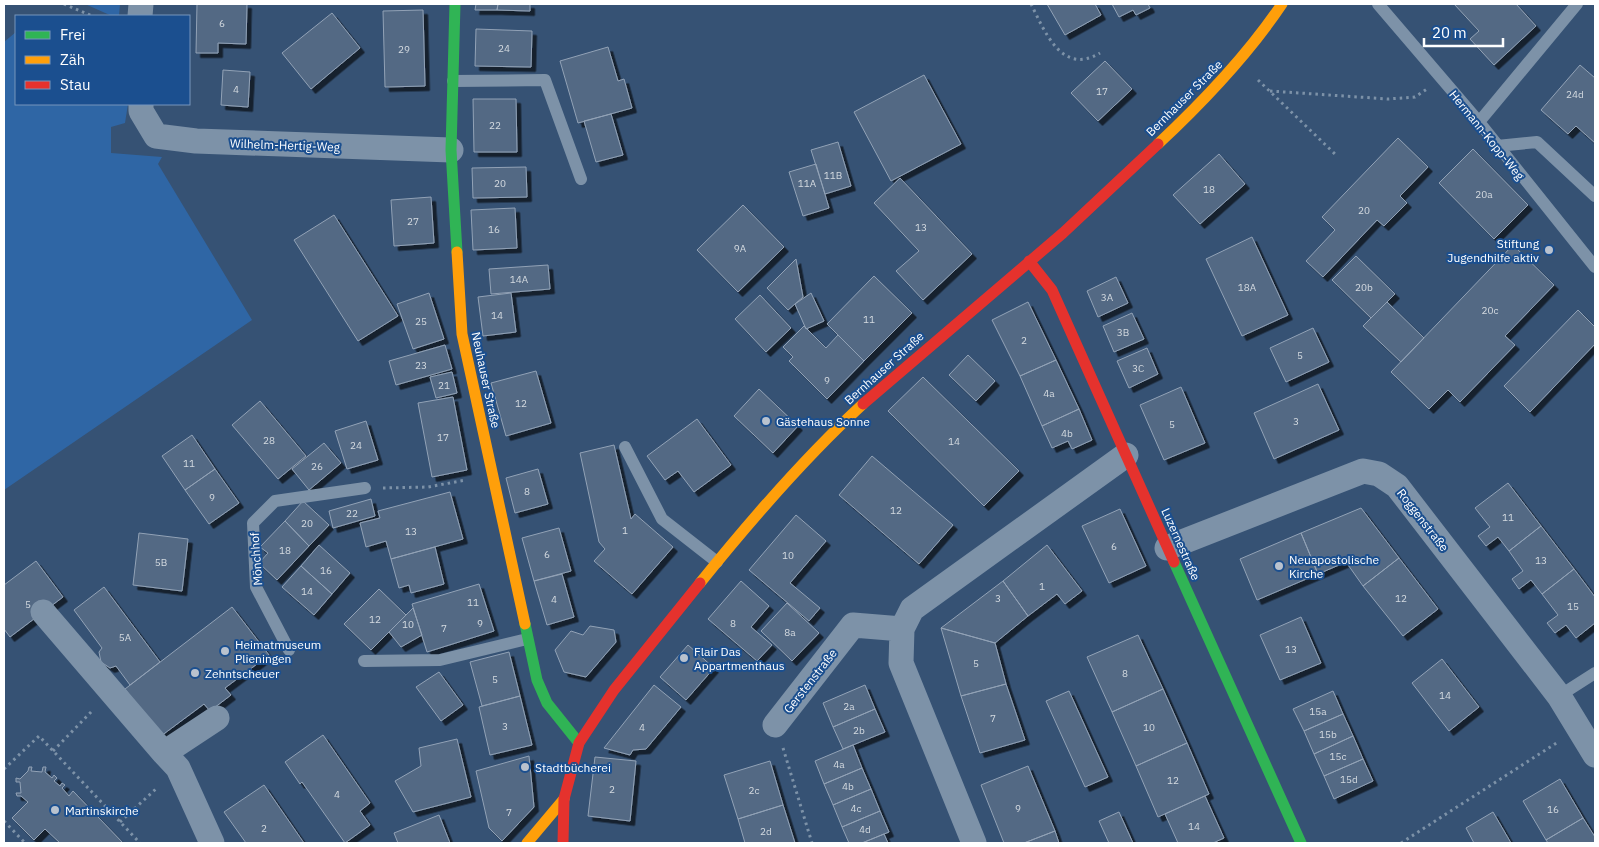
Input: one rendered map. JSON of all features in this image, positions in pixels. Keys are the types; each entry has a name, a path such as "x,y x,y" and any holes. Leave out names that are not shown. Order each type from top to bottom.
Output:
{"main road":[{"name":"Neuhauser Straße","path":"455,4 451,150 462,334 537,680 547,703 579,743"},
{"name":"Bernhauser Straße","path":"564,799 579,743 614,690 717,562 784,485 838,427 897,373 1029,261 1181,123 1238,62 1264,31 1282,4"},
{"name":"Luzernestraße","path":"1029,261 1052,290 1301,843"},
{"path":"527,843 564,799"},
{"path":"563,843 564,799"}],"street":[{"name":"Wilhelm-Hertig-Weg","path":"141,105 141,111 156,136 196,141 451,150"},
{"path":"974,843 901,663 902,629 912,610 1126,455"},
{"name":"Roggenstraße","path":"1167,548 1363,471 1380,474 1397,486 1560,696 1595,755"},
{"path":"43,612 171,760 212,843"},
{"name":"Gerstenstraße","path":"776,725 853,625 902,629"},
{"path":"171,760 217,718"}],"lane":[{"name":"Hermann-Kopp-Weg","path":"1378,4 1479,122 1595,267"},
{"path":"1479,122 1577,4"},
{"path":"453,80 545,80 581,179"},
{"path":"1497,146 1537,142 1595,196"},
{"path":"625,447 662,519 717,562"},
{"name":"Mönchhof","path":"289,650 256,587 254,523 275,501 365,488"},
{"path":"364,661 440,660 527,639"},
{"path":"1560,696 1595,673"}],"path":[{"path":"64,4 90,15"},
{"path":"1031,4 1050,43 1072,60 1090,59 1100,53"},
{"path":"1238,62 1335,154"},
{"path":"1270,91 1388,99 1415,96 1442,79"},
{"path":"365,488 428,487 492,476"},
{"path":"53,751 113,693"},
{"name":"Gerstenstraße","path":"776,725 812,843"},
{"path":"1401,843 1579,728"},
{"path":"4,769 39,736 140,843"},
{"path":"120,822 171,760"},
{"path":"4,821 25,843"}],"shaded area":[{"path":"85,4 120,4 119,15 110,15"},
{"path":"15,33 15,105 128,105 125,123 111,127 111,153 162,157 158,164 252,320 4,490 4,42"}],"building":[{"path":"197,4 247,4 246,44 218,43 218,53 196,53"},
{"path":"476,4 498,4 497,10 475,10"},
{"path":"498,4 530,4 530,11 497,10"},
{"path":"1047,4 1095,4 1101,15 1065,35"},
{"path":"1112,4 1148,4 1150,8 1136,15 1133,10 1119,17"},
{"path":"1454,4 1516,4 1536,26 1494,65 1470,39 1479,31"},
{"path":"423,10 425,86 385,87 383,11"},
{"path":"332,13 360,48 311,89 282,53"},
{"path":"476,29 532,31 531,67 475,66"},
{"path":"608,47 618,81 624,79 632,108 578,123 560,61"},
{"path":"1105,61 1132,89 1098,121 1071,93"},
{"path":"1580,65 1595,78 1595,143 1576,126 1568,134 1541,110"},
{"path":"223,70 250,72 248,107 221,105"},
{"path":"924,75 961,144 891,181 854,112"},
{"path":"473,99 516,99 517,152 474,152"},
{"path":"611,114 623,155 596,162 584,121"},
{"path":"1398,138 1428,167 1400,196 1407,203 1384,226 1377,220 1323,277 1306,261 1335,230 1322,217"},
{"path":"838,142 851,186 825,194 811,150"},
{"path":"1473,149 1528,205 1494,239 1439,183"},
{"path":"1219,154 1245,184 1200,224 1173,195"},
{"path":"816,164 829,208 803,216 789,172"},
{"path":"526,167 527,197 473,198 472,168"},
{"path":"900,178 972,254 923,300 896,271 919,251 874,203"},
{"path":"431,197 434,243 394,246 391,200"},
{"path":"743,205 784,247 738,292 697,250"},
{"path":"515,208 517,248 473,250 471,210"},
{"path":"334,215 398,316 358,341 294,240"},
{"path":"1252,237 1288,315 1242,336 1206,259"},
{"path":"1513,245 1554,285 1505,336 1515,345 1460,402 1448,390 1429,409 1391,372"},
{"path":"1356,256 1395,294 1371,318 1332,280"},
{"path":"796,259 803,297 788,310 767,288"},
{"path":"548,265 550,289 491,294 489,269"},
{"path":"874,276 912,313 864,361 827,324"},
{"path":"1116,277 1128,303 1098,317 1087,291"},
{"path":"429,293 444,339 413,349 397,304"},
{"path":"511,293 516,332 483,336 478,297"},
{"path":"811,293 824,321 806,329 795,304"},
{"path":"760,295 791,328 766,352 735,319"},
{"path":"1028,302 1056,360 1020,376 992,320"},
{"path":"1387,302 1424,338 1401,362 1363,326"},
{"path":"1578,310 1595,327 1595,344 1530,412 1504,386"},
{"path":"1132,313 1144,339 1114,352 1103,326"},
{"path":"804,326 826,348 838,335 864,361 827,399 789,361 793,357 783,347"},
{"path":"1313,328 1329,362 1286,382 1270,348"},
{"path":"445,345 452,369 396,385 389,361"},
{"path":"1147,348 1158,374 1129,388 1117,361"},
{"path":"968,355 995,381 976,401 949,375"},
{"path":"1056,360 1079,409 1042,426 1020,376"},
{"path":"536,371 551,423 506,436 491,383"},
{"path":"452,372 457,393 436,398 430,377"},
{"path":"923,377 1019,471 984,506 888,411"},
{"path":"1318,384 1339,430 1274,459 1254,413"},
{"path":"1181,387 1205,443 1164,460 1140,405"},
{"name":"Gästehaus Sonne","path":"759,389 798,426 773,453 734,416"},
{"path":"453,397 467,470 432,477 418,403"},
{"path":"260,401 306,456 278,479 232,425"},
{"path":"1079,409 1092,440 1072,449 1068,441 1052,448 1042,426"},
{"path":"697,419 731,465 694,492 678,471 665,480 647,456"},
{"path":"366,421 378,460 347,469 335,431"},
{"path":"192,435 215,469 185,490 162,456"},
{"path":"324,443 341,463 309,490 292,469"},
{"path":"614,445 631,519 635,514 673,547 632,594 594,561 605,549 599,542 580,453"},
{"path":"872,456 953,525 919,564 839,495"},
{"path":"215,469 239,503 209,524 185,490"},
{"path":"538,469 548,504 515,513 506,478"},
{"path":"1508,483 1541,526 1509,551 1498,537 1486,546 1478,536 1490,527 1475,508"},
{"path":"450,492 463,539 391,559 386,541 366,547 360,523 380,518 378,511"},
{"path":"371,499 375,516 333,528 329,511"},
{"path":"303,501 329,525 309,546 285,521"},
{"path":"1361,508 1399,558 1363,586 1346,562 1318,574 1301,533"},
{"path":"1120,509 1146,566 1109,583 1082,526"},
{"path":"796,515 826,541 790,583 820,608 809,621 749,570"},
{"path":"285,521 309,546 277,580 259,563 268,553 260,547"},
{"path":"1541,526 1574,569 1542,594 1531,580 1519,589 1512,579 1523,571 1509,551"},
{"path":"559,528 571,571 534,581 522,538"},
{"path":"139,533 188,539 182,591 133,585"},
{"name":"Neuapostolische Kirche","path":"1301,533 1318,574 1257,600 1240,559"},
{"path":"319,545 350,573 332,594 301,566"},
{"path":"1047,545 1082,591 1065,604 1057,594 1028,616 1003,581"},
{"path":"435,547 444,584 411,593 409,585 399,588 391,559"},
{"path":"1399,558 1438,609 1403,636 1363,586"},
{"path":"36,561 63,597 10,637 4,629 4,585"},
{"path":"301,566 332,594 314,615 282,587"},
{"path":"1574,569 1595,597 1595,623 1576,638 1566,625 1555,633 1547,623 1558,615 1542,594"},
{"path":"562,574 574,617 547,625 534,581"},
{"path":"741,581 769,606 751,627 772,645 757,661 708,619"},
{"path":"1003,581 1028,616 995,643 941,628"},
{"path":"479,584 494,631 427,652 412,604"},
{"path":"104,587 160,662 130,685 116,666 110,668 101,662 99,652 102,648 74,610"},
{"path":"379,589 406,615 371,650 344,624"},
{"path":"787,603 819,633 792,661 761,631"},
{"name":"Zehntscheuer","path":"232,607 269,655 225,688 231,695 210,711 204,704 161,736 125,689"},
{"path":"413,608 422,635 401,647 389,632"},
{"path":"1301,617 1321,663 1280,680 1260,635"},
{"path":"590,626 614,630 616,642 586,677 564,672 555,650 571,631 583,635"},
{"path":"941,628 995,643 1006,684 961,696"},
{"path":"1138,635 1163,689 1112,712 1087,657"},
{"path":"688,645 714,668 686,700 660,677"},
{"path":"509,652 520,696 482,706 470,662"},
{"path":"1442,659 1479,707 1449,731 1412,683"},
{"path":"439,672 463,705 441,721 416,687"},
{"path":"1006,684 1025,740 980,753 961,696"},
{"path":"654,685 681,707 646,749 633,750 630,755 604,748"},
{"path":"865,685 875,709 833,727 823,703"},
{"path":"1163,689 1187,743 1136,766 1112,712"},
{"path":"1069,691 1108,777 1085,787 1046,701"},
{"path":"1333,691 1343,714 1304,731 1293,709"},
{"path":"520,696 532,745 490,755 479,707"},
{"path":"875,709 885,732 843,749 833,727"},
{"path":"1343,714 1353,736 1314,754 1304,731"},
{"path":"323,735 370,803 360,811 370,825 345,843 302,782 300,784 285,762"},
{"path":"1353,736 1363,759 1324,776 1314,754"},
{"path":"457,739 471,797 413,812 395,781 421,766 419,748"},
{"path":"1187,743 1209,794 1158,817 1136,766"},
{"path":"853,745 862,768 824,784 815,761"},
{"path":"529,756 534,807 502,841 489,828 476,771"},
{"path":"595,757 636,761 630,821 588,816"},
{"path":"1363,759 1373,781 1334,799 1324,776"},
{"path":"770,761 783,805 738,819 724,775"},
{"path":"1028,766 1055,831 1024,843 1004,843 981,785"},
{"name":"Martinskirche","path":"29,767 32,767 31,771 42,772 43,767 46,767 45,772 52,778 54,775 57,778 54,781 60,786 62,783 65,785 62,788 69,796 73,791 123,843 60,843 45,829 34,840 12,818 28,802 21,796 17,796 16,793 21,793 20,782 16,782 16,778 20,779 28,771"},
{"path":"862,768 871,789 833,805 824,784"},
{"path":"1560,779 1583,818 1546,840 1523,801"},
{"path":"264,785 304,843 246,843 224,812"},
{"path":"871,789 880,811 842,827 833,805"},
{"path":"1205,796 1224,838 1213,843 1178,843 1165,814"},
{"path":"783,805 795,843 745,843 738,819"},
{"path":"880,811 889,832 862,843 849,843 842,827"},
{"path":"1119,812 1133,843 1109,843 1099,821"},
{"path":"1493,812 1511,843 1474,843 1466,828"},
{"path":"439,815 450,843 398,843 394,833"},
{"path":"1583,818 1595,837 1595,843 1548,843 1546,840"},
{"path":"1055,831 1059,843 1024,843"},
{"path":"884,834 888,843 862,843"}],"traffic: fast":[{"path":"455,4 451,150 457,252"},
{"path":"1174,562 1301,843"},
{"path":"525,624 537,680 547,703 579,743"}],"traffic: slow":[{"path":"1158,144 1224,77 1254,42 1282,4"},
{"path":"457,252 462,334 525,624"},
{"path":"700,583 778,490 863,404"},
{"path":"527,843 564,799"}],"traffic: jam":[{"path":"863,404 1063,233 1158,144"},
{"path":"1029,261 1052,290 1174,562"},
{"path":"563,843 564,799 579,743 614,690 700,583"}],"place":[{"name":"Stiftung Jugendhilfe aktiv","path":"1549,250"},
{"name":"Gästehaus Sonne","path":"766,421"},
{"name":"Neuapostolische Kirche","path":"1279,566"},
{"name":"Heimatmuseum Plieningen","path":"225,651"},
{"name":"Flair Das Appartmenthaus","path":"684,658"},
{"name":"Zehntscheuer","path":"195,673"},
{"name":"Stadtbücherei","path":"525,767"},
{"name":"Martinskirche","path":"55,810"}]}
